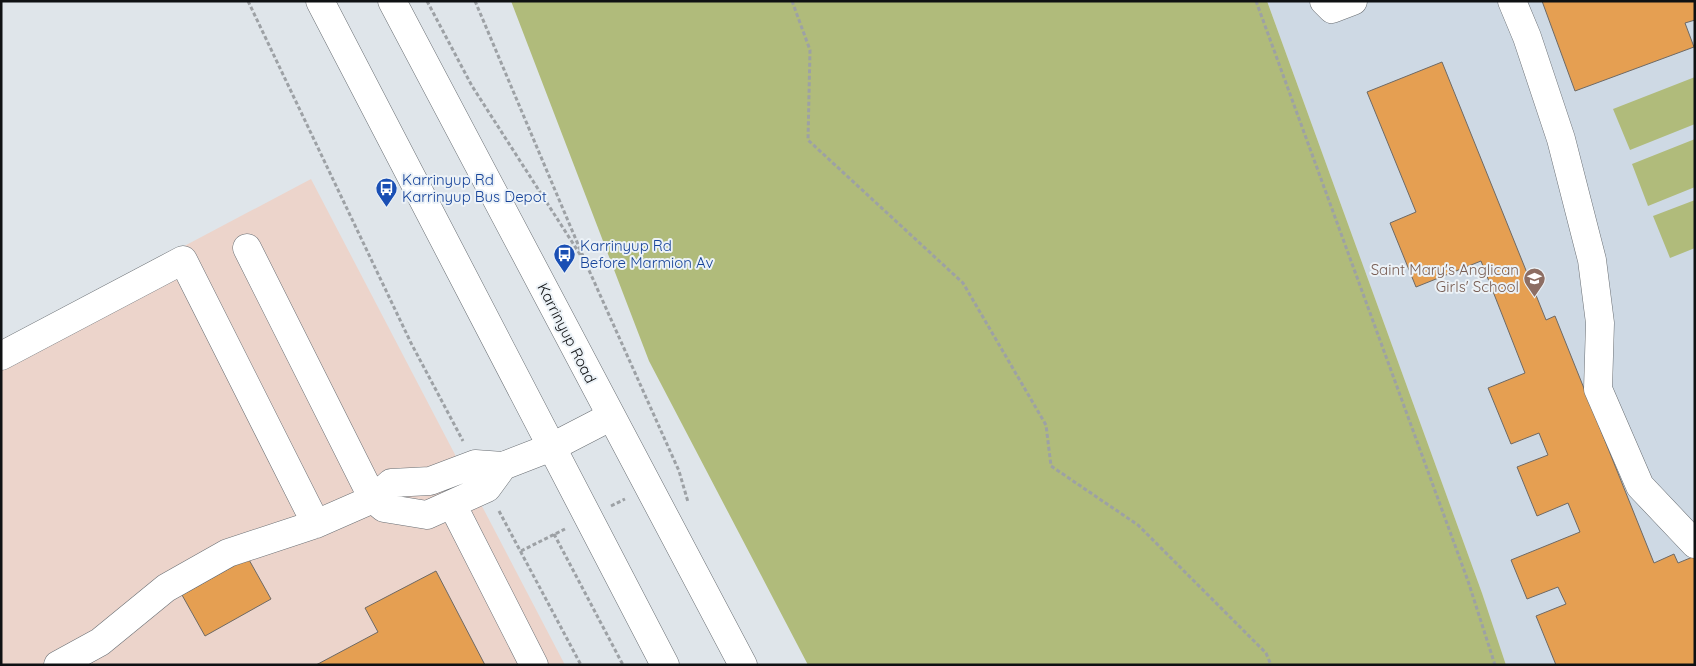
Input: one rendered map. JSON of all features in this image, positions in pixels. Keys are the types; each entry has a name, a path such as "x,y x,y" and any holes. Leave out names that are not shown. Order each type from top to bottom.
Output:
{"main road":[{"path":"320,1 664,665"},
{"name":"Karrinyup Road","path":"392,1 610,417 743,665"},
{"path":"1324,1 1332,9 1353,1"},
{"path":"1512,1 1527,37 1561,139 1592,260 1600,323 1598,389 1640,486 1695,544"},
{"path":"247,248 373,499 384,508 427,515 452,504 495,477 610,417"},
{"path":"1,356 184,260 316,524"},
{"path":"58,665 86,658 100,642 166,588 228,553 316,524 373,499 391,483 430,481 475,464 495,477"},
{"path":"452,504 534,665"}],"path":[{"path":"248,1 411,342 475,464"},
{"path":"427,1 472,86 588,268"},
{"path":"475,1 588,268 679,471 521,551"},
{"path":"792,1 810,50 808,140 963,283 1046,425 1051,466 1138,525 1266,653 1271,665"},
{"path":"1256,1 1468,581 1495,665"},
{"path":"495,477 521,551 581,665"},
{"path":"554,534 622,665"}],"shaded area":[{"name":"Saint Mary's Anglican Girls' School","path":"1267,1 1695,1 1695,665 1506,665 1482,593"},
{"path":"311,179 565,665 1,665 1,343"}],"green space":[{"path":"511,1 1267,1 1482,593 1506,665 808,665 649,361"},
{"path":"1695,77 1695,124 1630,150 1613,109"},
{"path":"1695,139 1695,187 1648,206 1632,164"},
{"path":"1695,200 1695,248 1670,258 1653,216"}],"building":[{"path":"1542,1 1695,1 1695,20 1685,23 1694,47 1575,91"},
{"path":"1442,62 1546,320 1555,316 1654,563 1674,554 1678,563 1695,556 1695,665 1556,665 1536,616 1566,604 1558,587 1527,599 1511,560 1580,532 1568,503 1537,516 1517,467 1548,455 1539,433 1511,444 1488,388 1525,373 1481,261 1416,287 1390,223 1416,212 1367,92"},
{"path":"248,558 271,599 205,636 182,595"},
{"path":"436,571 485,665 316,665 378,632 365,608"}],"place":[{"name":"Karrinyup Rd Karrinyup Bus Depot","path":"386,207"},
{"name":"Karrinyup Rd Before Marmion Av","path":"564,273"},
{"name":"Saint Mary's Anglican Girls' School","path":"1535,297"}]}
